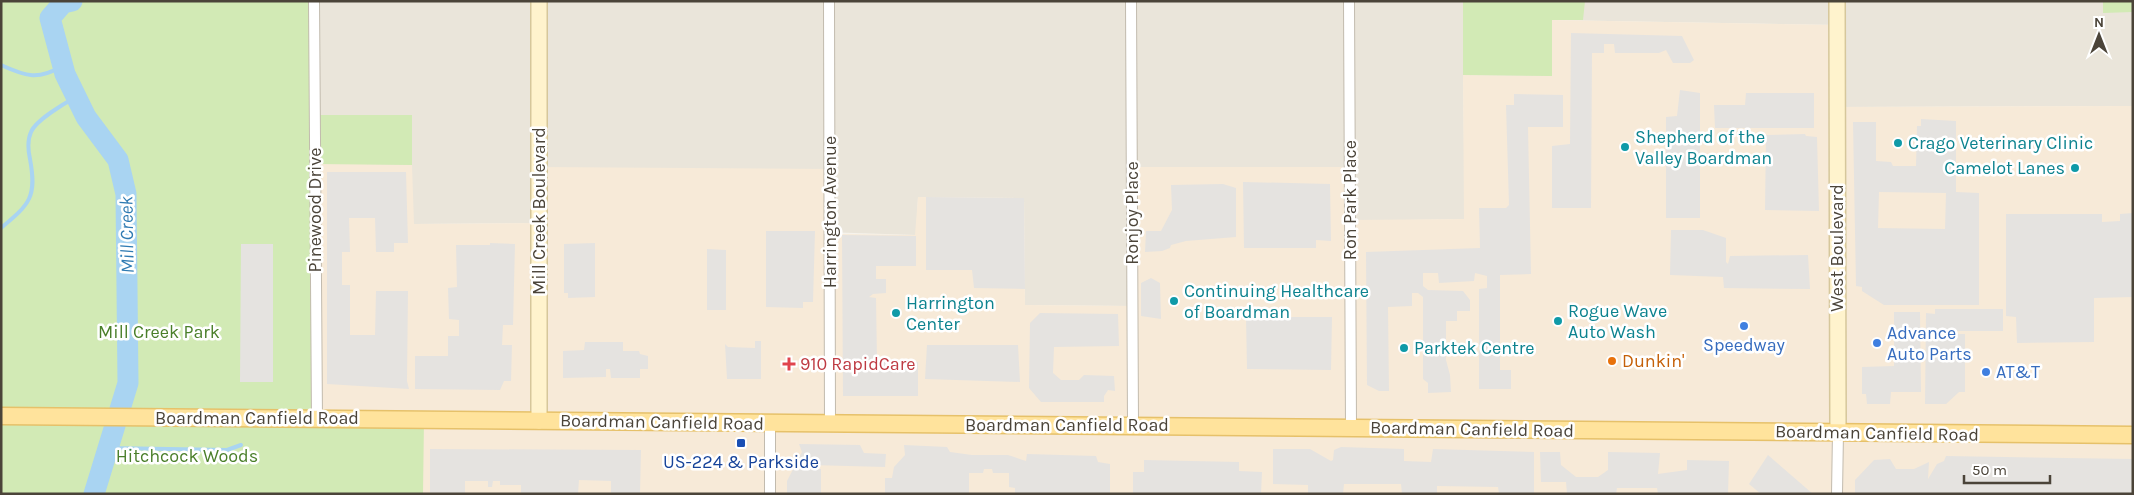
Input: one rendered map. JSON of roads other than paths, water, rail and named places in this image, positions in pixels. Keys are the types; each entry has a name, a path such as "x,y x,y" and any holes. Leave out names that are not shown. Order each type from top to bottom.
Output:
{"main road":[{"name":"Boardman Canfield Road","path":"1,416 2133,435"}],"street":[{"name":"Pinewood Drive","path":"314,1 317,419"},
{"name":"Mill Creek Boulevard","path":"539,1 539,421"},
{"name":"Harrington Avenue","path":"829,1 830,424"},
{"name":"Ronjoy Place","path":"1131,1 1133,426"},
{"name":"Ron Park Place","path":"1349,1 1351,428"},
{"name":"West Boulevard","path":"1837,1 1838,494"},
{"path":"770,423 770,494"}],"waterway":[{"name":"Mill Creek","path":"72,1 63,3 50,18 65,74 86,117 118,160 126,194 128,383 94,494"},
{"path":"1,65 32,75 46,73 63,66"},
{"path":"1,228 25,206 32,191 32,172 28,146 31,132 45,117 76,97"},
{"path":"109,448 227,450 241,445"}],"place":[{"name":"Crago Veterinary Clinic","path":"1898,143"},
{"name":"Shepherd of the Valley Boardman","path":"1625,147"},
{"name":"Camelot Lanes","path":"2075,168"},
{"name":"Continuing Healthcare of Boardman","path":"1174,301"},
{"name":"Harrington Center","path":"896,313"},
{"name":"Rogue Wave Auto Wash","path":"1558,321"},
{"name":"Speedway","path":"1744,326"},
{"name":"Advance Auto Parts","path":"1877,343"},
{"name":"Parktek Centre","path":"1404,348"},
{"name":"Dunkin'","path":"1612,361"},
{"name":"910 RapidCare","path":"789,364"},
{"name":"AT&T","path":"1986,372"},
{"name":"US-224 & Parkside","path":"741,443"}],"park label":[{"name":"Mill Creek Park","path":"159,332"},
{"name":"Hitchcock Woods","path":"187,456"}]}
